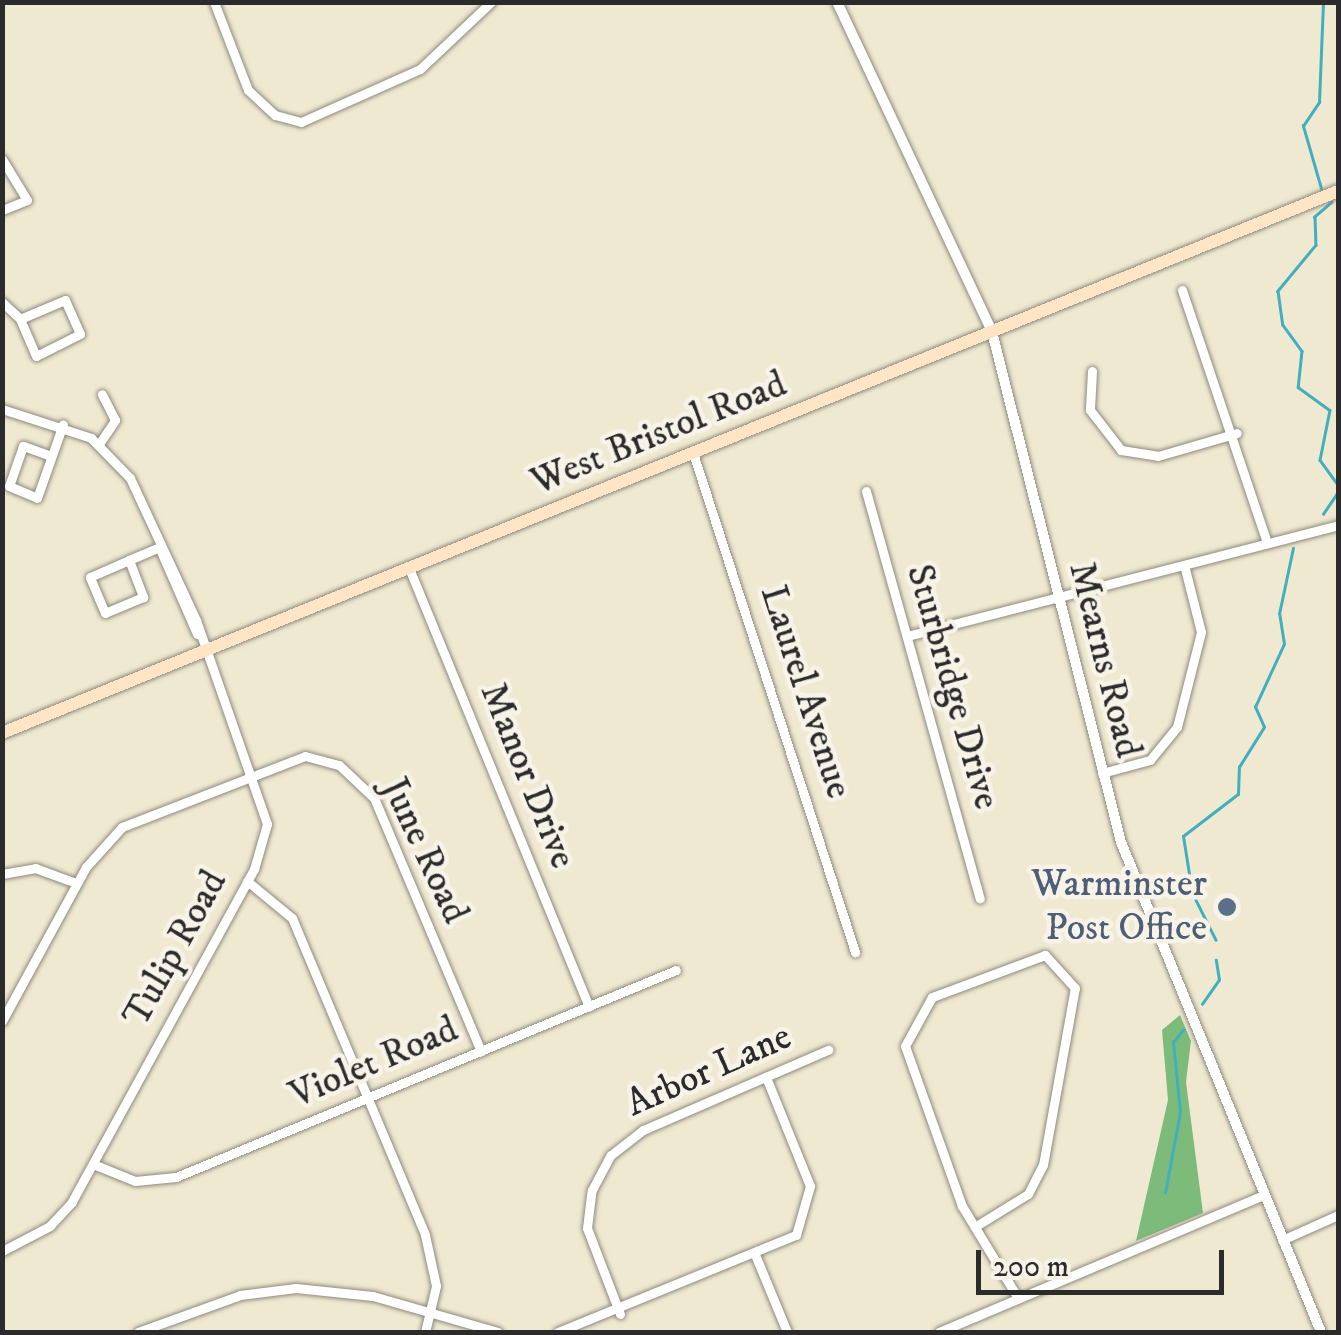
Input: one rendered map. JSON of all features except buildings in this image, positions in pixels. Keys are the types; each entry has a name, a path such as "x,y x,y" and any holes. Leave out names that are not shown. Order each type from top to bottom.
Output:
{"main road":[{"name":"West Bristol Road","path":"2,733 1338,191"}],"street":[{"path":"214,2 248,90 275,115 300,122 420,69 491,2"},
{"name":"Mearns Road","path":"838,2 992,332 1102,773 1263,1195 1321,1332"},
{"path":"2,158 27,200 2,210"},
{"path":"1182,290 1238,434 1267,543"},
{"path":"2,302 20,319 36,356 80,334 65,300 20,319"},
{"path":"1092,371 1090,410 1120,450 1158,456 1238,434"},
{"path":"99,444 114,420 102,394"},
{"name":"Tulip Road","path":"2,409 62,424 99,444 130,478 253,769 267,834 247,881 93,1164 50,1226 2,1250"},
{"path":"51,456 24,446 9,486 38,498 62,424"},
{"name":"Laurel Avenue","path":"692,453 855,952"},
{"name":"Sturbridge Drive","path":"866,492 980,898"},
{"path":"907,636 1338,525"},
{"path":"129,560 142,597 105,613 90,577 129,560 160,547"},
{"path":"1102,773 1150,760 1177,728 1201,632 1184,565"},
{"name":"Manor Drive","path":"410,568 589,1007"},
{"name":"June Road","path":"2,1022 76,884 122,826 253,769 317,757 368,789 481,1051"},
{"path":"2,874 35,868 76,884"},
{"path":"247,881 292,918 430,1249 430,1314 425,1332"},
{"path":"976,1226 1028,1194 1043,1165 1075,988 1045,955 932,997 908,1030 906,1061 976,1226 1018,1298"},
{"name":"Violet Road","path":"93,1164 160,1182 676,970"},
{"name":"Arbor Lane","path":"620,1314 588,1228 603,1166 643,1130 828,1050"},
{"path":"558,1332 620,1314 756,1257 796,1234 811,1197 766,1078"},
{"path":"939,1332 1263,1195"},
{"path":"1282,1240 1338,1215"},
{"path":"756,1257 787,1332"},
{"path":"138,1332 240,1295 296,1288 430,1314 498,1332"}],"green space":[{"path":"1180,1015 1191,1041 1186,1082 1203,1213 1136,1241 1168,1100 1162,1030"}],"waterway":[{"path":"1322,192 1303,126 1319,102 1323,2"},
{"path":"1332,202 1315,217 1316,245 1278,291 1283,325 1302,351 1298,387 1330,410 1320,460 1338,485"},
{"path":"1323,514 1338,492"},
{"path":"1189,874 1183,836 1238,794 1239,767 1264,727 1255,707 1284,644 1279,614 1293,548"},
{"path":"1193,894 1216,940"},
{"path":"1202,1004 1219,980 1216,960"},
{"path":"1165,1193 1180,1112 1173,1042 1183,1030"}],"place":[{"name":"Warminster Post Office","path":"1227,907"}]}
